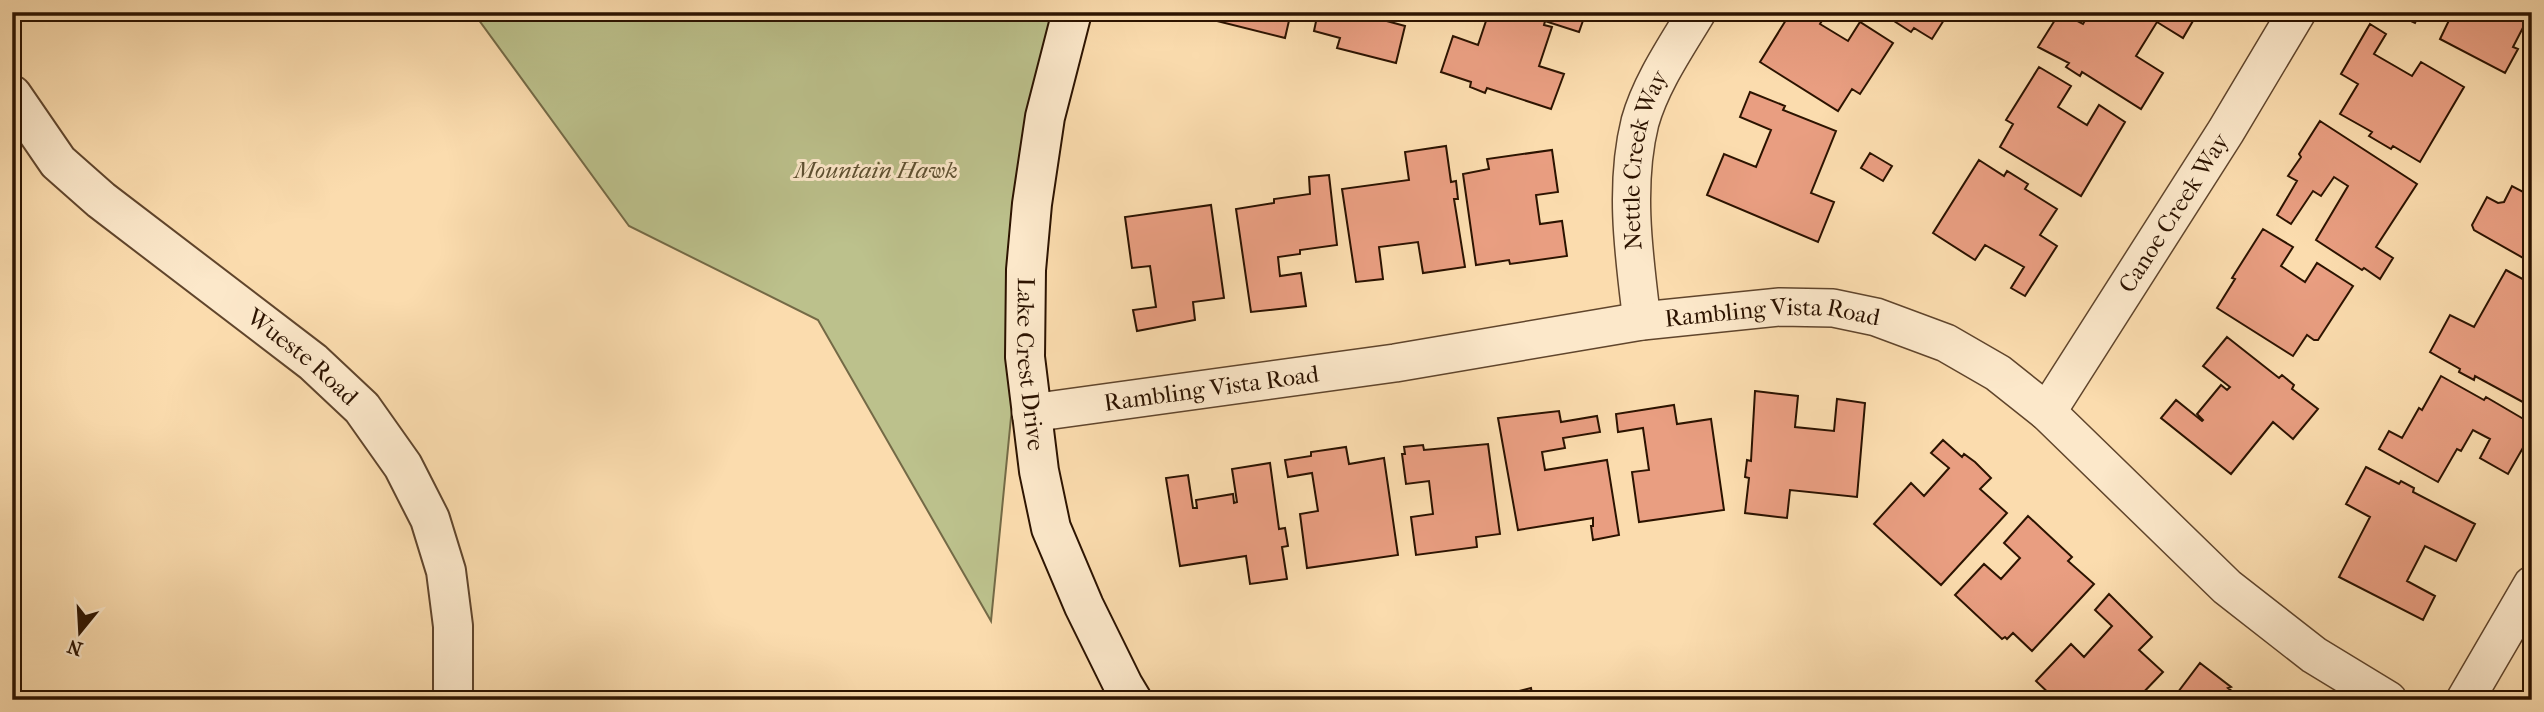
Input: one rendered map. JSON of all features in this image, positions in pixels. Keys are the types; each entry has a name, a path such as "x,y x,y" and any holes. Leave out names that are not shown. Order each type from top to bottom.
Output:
{"street":[{"name":"Lake Crest Drive","path":"1072,12 1045,117 1032,204 1026,270 1025,348 1039,471 1051,528 1084,606 1132,700"},
{"name":"Nettle Creek Way","path":"1642,321 1634,256 1634,154 1641,120 1661,70 1697,12"},
{"name":"Canoe Creek Way","path":"2047,412 2253,87 2297,12"},
{"name":"Wueste Road","path":"12,95 58,162 101,200 313,362 362,408 403,466 430,519 446,571 450,599 453,626 453,700"},
{"name":"Rambling Vista Road","path":"1031,413 1395,363 1642,321 1780,306 1833,308 1876,317 1946,343 1998,373 2047,412 2227,587 2314,655 2388,700"},
{"path":"2465,700 2532,584"}],"green space":[{"name":"Mountain Hawk","path":"473,12 1077,12 1032,204 991,621 818,320 629,226"}],"building":[{"path":"1198,12 1291,12 1285,38 1197,16"},
{"path":"1318,12 1385,12 1383,20 1405,26 1396,63 1337,48 1340,38 1314,31"},
{"path":"1489,12 1586,12 1579,32 1545,21 1544,25 1552,27 1539,66 1564,74 1551,109 1487,88 1485,93 1470,87 1471,82 1441,72 1453,36 1478,45"},
{"path":"1791,12 1827,12 1820,24 1848,41 1860,22 1893,43 1860,94 1852,89 1838,111 1760,62"},
{"path":"1880,12 1949,12 1932,39 1914,28 1911,32"},
{"path":"2060,12 2083,24 2090,12 2197,14 2183,38 2157,22 2136,56 2163,73 2141,109 2082,72 2080,76 2066,67 2069,63 2038,47"},
{"path":"2402,12 2420,12 2415,23 2400,16"},
{"path":"2453,12 2530,14 2513,47 2518,49 2505,73 2440,39"},
{"path":"2370,24 2386,34 2374,54 2412,76 2421,62 2464,87 2420,162 2369,136 2372,132 2340,114 2358,84 2341,74"},
{"path":"2039,67 2071,86 2058,107 2087,125 2099,105 2125,122 2081,196 2000,147 2013,124 2006,120"},
{"path":"1750,92 1785,106 1783,110 1836,131 1811,193 1834,202 1818,242 1707,195 1724,154 1756,167 1771,130 1740,117"},
{"path":"2320,121 2417,184 2376,247 2393,258 2380,279 2316,240 2348,186 2334,177 2321,196 2313,191 2291,224 2277,215 2297,181 2288,176"},
{"path":"1446,146 1451,182 1456,181 1458,199 1454,199 1465,267 1423,273 1418,242 1379,247 1383,279 1356,282 1342,189 1409,180 1405,152"},
{"path":"1552,150 1558,192 1536,195 1540,224 1562,221 1567,256 1510,264 1509,260 1476,265 1463,174 1489,169 1487,159"},
{"path":"1870,153 1892,166 1883,181 1861,168"},
{"path":"1979,160 2004,176 2007,171 2028,184 2025,189 2057,209 2040,235 2057,246 2025,296 2011,288 2024,267 1985,245 1975,260 1933,233"},
{"path":"1329,175 1337,245 1300,250 1300,254 1278,257 1280,276 1301,273 1306,306 1251,312 1236,209 1274,203 1274,199 1310,194 1309,177"},
{"path":"2532,182 2532,263 2474,230 2472,225 2487,197 2498,203 2504,202 2512,186 2525,193"},
{"path":"1211,205 1224,298 1193,302 1195,320 1137,331 1133,310 1156,307 1150,266 1132,268 1125,217"},
{"path":"2263,229 2293,247 2281,266 2305,282 2317,263 2353,286 2318,340 2307,335 2293,356 2217,308 2235,279 2232,278"},
{"path":"2506,270 2532,284 2532,350 2526,355 2532,358 2532,407 2475,376 2474,380 2459,372 2460,369 2430,352 2450,315 2474,327"},
{"path":"2227,337 2279,378 2282,375 2294,385 2292,389 2318,409 2293,439 2273,422 2231,474 2161,418 2176,400 2202,421 2197,414 2221,385 2227,390 2230,387 2203,366"},
{"path":"2441,376 2484,400 2486,397 2532,424 2532,432 2508,474 2480,458 2490,439 2473,430 2461,451 2457,449 2438,482 2379,449 2389,431 2402,438"},
{"path":"1755,391 1798,396 1795,427 1834,431 1837,399 1865,403 1857,497 1790,490 1787,518 1745,513 1749,478 1745,477 1747,460 1751,461"},
{"path":"1674,405 1677,424 1711,419 1724,510 1639,522 1632,472 1649,470 1643,428 1618,432 1616,414"},
{"path":"1559,411 1561,422 1597,416 1600,432 1563,438 1565,448 1542,452 1545,470 1607,460 1619,535 1593,540 1593,518 1518,530 1498,418"},
{"path":"1943,440 1962,457 1964,454 1975,462 1991,478 1980,489 2007,513 1941,585 1874,524 1911,483 1924,496 1949,468 1931,453"},
{"path":"1488,444 1500,534 1476,537 1477,547 1416,555 1411,517 1433,514 1429,481 1406,484 1402,454 1405,454 1404,447 1423,445 1424,450"},
{"path":"1346,447 1349,464 1384,458 1398,555 1307,568 1300,514 1318,511 1312,473 1288,477 1285,460 1311,456 1311,452"},
{"path":"1270,463 1279,529 1285,528 1288,546 1282,547 1287,579 1250,584 1246,556 1180,566 1166,478 1188,475 1193,508 1197,508 1196,500 1233,494 1234,503 1237,502 1232,469"},
{"path":"2366,467 2399,484 2401,481 2414,488 2413,492 2475,524 2456,561 2425,546 2407,581 2435,596 2423,620 2339,577 2370,517 2346,504"},
{"path":"2028,516 2072,557 2068,561 2094,584 2032,651 2013,633 2007,639 2002,639 1955,595 1984,564 2001,579 2020,558 2004,543"},
{"path":"2109,594 2152,637 2139,650 2163,672 2139,697 2143,700 2056,700 2036,681 2071,644 2084,657 2112,626 2095,610"},
{"path":"2200,663 2231,687 2228,688 2243,700 2172,700"},
{"path":"1531,688 1533,700 1483,700"}]}
